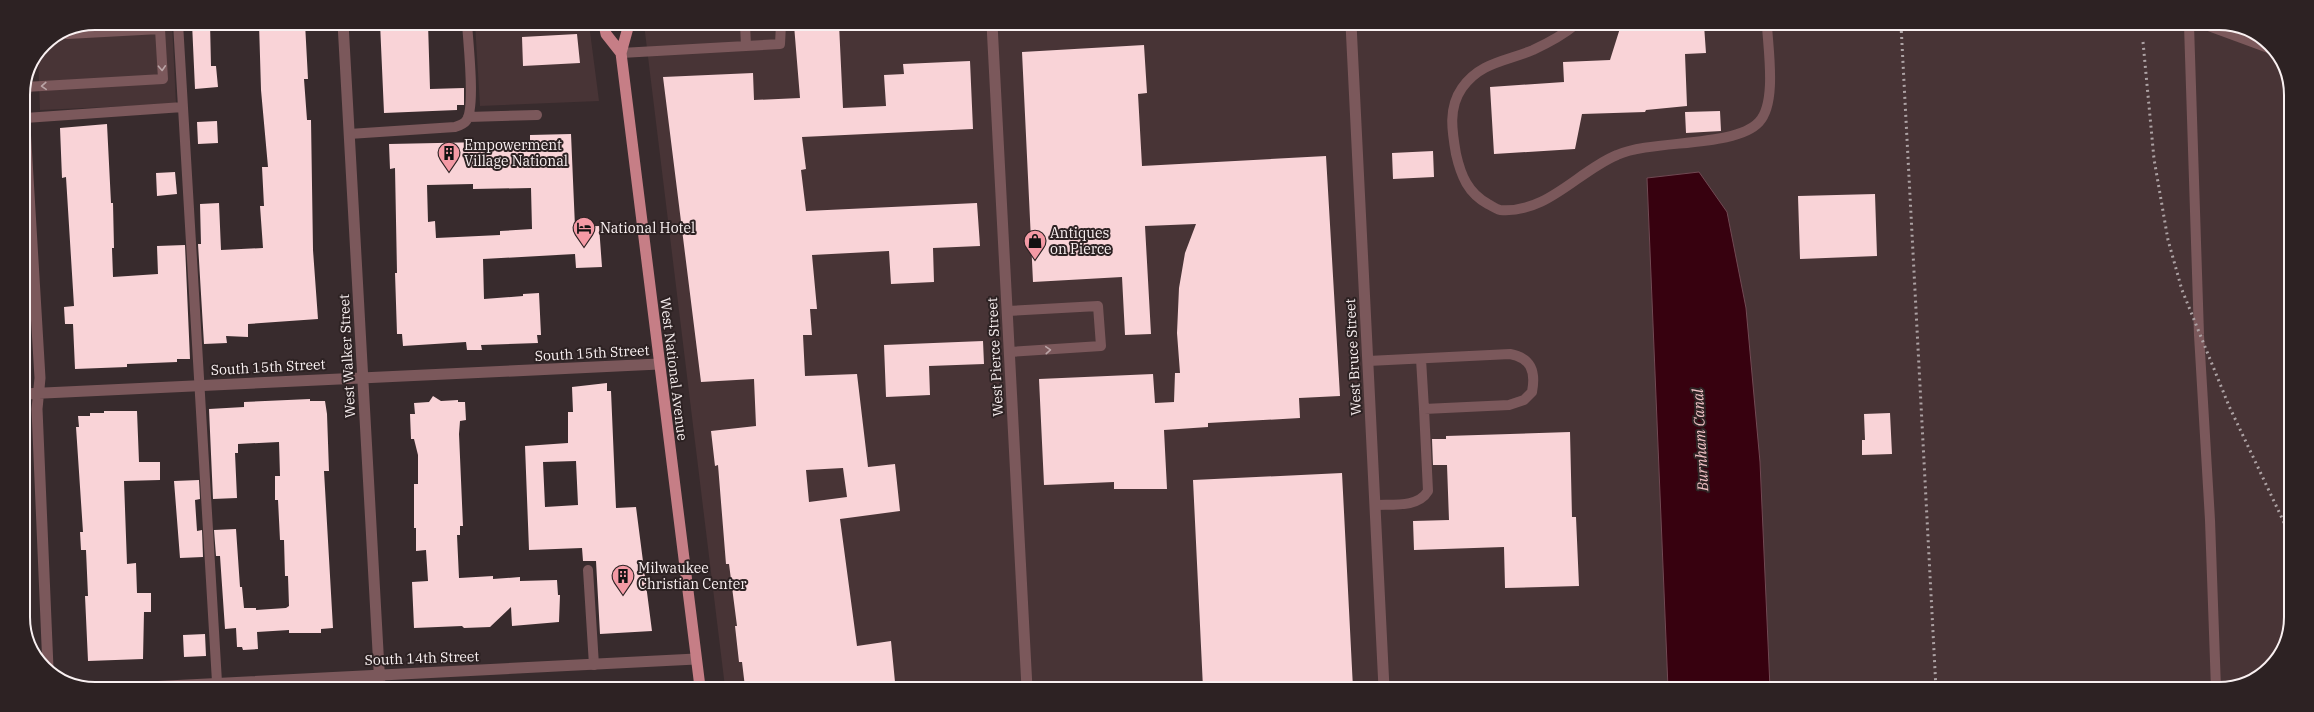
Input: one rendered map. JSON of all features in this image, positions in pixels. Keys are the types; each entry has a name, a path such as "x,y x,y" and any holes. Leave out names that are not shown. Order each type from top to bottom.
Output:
{"main road":[{"path":"605,30 606,34 621,54"},
{"name":"West National Avenue","path":"627,30 621,54 658,364 699,682"}],"street":[{"name":"West Walker Street","path":"343,30 380,682"},
{"name":"West Pierce Street","path":"992,30 1027,682"},
{"name":"West Bruce Street","path":"1351,30 1384,682"},
{"path":"30,284 40,378 37,409 48,662"},
{"name":"South 15th Street","path":"30,394 658,364"},
{"name":"South 14th Street","path":"217,682 696,659"}],"lane":[{"path":"74,34 141,30"},
{"path":"31,86 163,79 160,30"},
{"path":"178,30 217,682"},
{"path":"349,134 455,127 466,122 471,96 467,30"},
{"path":"745,30 746,46"},
{"path":"621,54 780,44 781,30"},
{"path":"1569,30 1532,50 1488,64 1462,88 1453,105 1452,134 1459,169 1467,187 1477,198 1499,210 1525,208 1552,196 1587,171 1617,154 1650,145 1703,142 1739,134 1759,122 1767,109 1769,87 1767,30"},
{"path":"2189,30 2199,335 2210,520 2216,682"},
{"path":"2217,30 2261,46"},
{"path":"30,118 183,107"},
{"path":"468,116 537,114"},
{"path":"1007,311 1098,306 1099,314 1100,346 1010,352"},
{"path":"1368,361 1510,354 1520,356 1526,360 1530,366 1533,386 1529,396 1514,404 1424,409"},
{"path":"1375,505 1412,503 1420,499 1428,491 1421,359"},
{"path":"588,570 594,665"}],"shaded area":[{"path":"172,30 176,104 40,110 38,64 49,49 59,41 82,31"},
{"path":"475,30 590,30 599,101 480,106"},
{"path":"645,30 2219,30 2236,32 2255,41 2271,56 2281,74 2284,91 2284,617 2282,634 2273,653 2258,669 2240,679 2219,682 1770,682 1760,462 1699,172 1647,178 1668,682 724,682"}],"water":[{"name":"Burnham Canal","path":"1699,172 1727,212 1746,308 1760,462 1770,682 1668,682 1647,178"}],"building":[{"path":"192,30 210,30 211,66 216,66 218,87 195,89"},
{"path":"259,30 305,30 308,79 304,79 307,120 311,120 313,250 318,319 248,324 248,337 226,336 227,343 204,344 198,244 201,244 200,204 219,203 221,250 263,248 260,206 264,206 262,167 268,167 261,90"},
{"path":"380,30 428,30 430,89 464,88 464,105 457,105 457,110 384,113"},
{"path":"794,30 839,30 843,108 886,106 884,75 904,74 903,64 970,61 973,129 802,137 806,169 801,170 806,211 977,203 980,246 933,248 934,282 891,284 889,251 812,255 817,309 810,309 812,335 803,335 805,376 857,374 868,467 895,464 900,511 840,519 857,646 891,641 895,682 744,682 742,662 739,662 735,626 737,626 729,564 726,564 718,465 715,466 711,431 756,426 754,379 701,382 663,77 753,73 754,100 800,98","holes":["843,468 847,497 809,502 806,470"]},
{"path":"1619,30 1704,30 1706,53 1685,54 1687,106 1646,110 1645,112 1582,114 1575,149 1494,154 1490,87 1564,82 1563,62 1610,60"},
{"path":"577,34 580,63 523,66 522,37"},
{"path":"1144,45 1147,93 1138,94 1142,166 1326,156 1340,396 1299,398 1300,418 1208,423 1208,427 1164,430 1167,489 1114,489 1114,482 1044,485 1039,379 1153,374 1155,403 1174,402 1175,373 1180,373 1177,333 1179,288 1185,253 1196,224 1145,226 1151,334 1125,335 1122,277 1033,282 1022,52"},
{"path":"1720,111 1721,131 1686,133 1685,112"},
{"path":"217,121 218,143 198,144 197,122"},
{"path":"107,124 111,203 113,203 113,277 158,274 157,246 185,245 190,359 177,359 177,362 127,364 127,367 75,369 73,324 65,324 64,307 74,306 66,177 62,178 60,128"},
{"path":"571,134 575,227 599,226 602,267 576,268 575,254 483,259 484,299 523,296 523,294 539,293 541,335 537,335 538,343 481,345 482,350 467,350 466,342 403,346 402,334 397,334 395,273 397,273 395,168 390,169 389,144 530,141 530,135","holes":["473,184 473,189 531,188 532,229 500,231 500,235 436,238 435,221 428,222 427,185"]},
{"path":"1433,151 1434,177 1393,179 1392,153"},
{"path":"175,172 177,194 157,196 156,173"},
{"path":"1875,194 1877,256 1800,259 1798,196"},
{"path":"983,341 984,364 929,366 930,395 886,397 884,345"},
{"path":"607,383 607,391 611,391 616,508 636,507 652,631 600,634 596,561 583,561 582,548 529,550 525,446 568,443 568,412 573,412 572,387","holes":["576,461 578,505 545,507 543,462"]},
{"path":"433,396 441,401 458,400 458,402 465,402 466,420 460,421 459,434 463,526 460,526 460,535 457,535 459,578 493,576 493,579 520,577 520,581 557,580 558,595 560,595 559,622 512,626 511,607 490,627 464,628 462,626 414,628 412,582 428,581 426,550 416,551 416,528 414,528 414,484 418,484 418,455 414,439 411,439 410,414 415,414 414,403 429,402"},
{"path":"310,399 310,401 325,401 327,414 329,471 324,471 333,628 321,629 321,633 289,633 289,630 257,632 258,649 243,650 242,647 237,647 236,628 225,629 220,556 216,556 214,530 236,529 240,587 242,587 244,608 256,608 256,610 286,608 289,606 288,576 285,576 284,540 280,540 278,500 275,500 275,476 280,476 279,442 238,444 238,453 235,453 237,498 213,499 209,409 244,407 244,402"},
{"path":"104,411 137,411 139,462 160,462 160,480 124,481 127,564 136,563 137,593 151,593 151,612 144,612 143,659 88,661 85,596 88,596 86,550 81,550 80,532 83,532 76,427 79,427 78,416 90,416 90,413 104,413"},
{"path":"1890,413 1892,454 1862,455 1862,440 1865,440 1864,414"},
{"path":"1570,432 1572,517 1576,517 1579,586 1505,588 1504,547 1414,550 1413,521 1449,520 1447,465 1433,465 1432,439 1446,439 1446,436"},
{"path":"1342,473 1353,682 1203,682 1193,480"},
{"path":"199,480 200,499 195,500 197,531 202,530 203,557 180,558 174,481"},
{"path":"205,634 206,656 184,657 183,635"}],"railway":[{"path":"1901,30 1936,682"},
{"path":"2143,42 2154,159 2168,240 2182,290 2229,406 2284,522"}],"place":[{"name":"Empowerment Village National","path":"449,172"},
{"name":"National Hotel","path":"584,248"},
{"name":"Antiques on Pierce","path":"1035,260"},
{"name":"Milwaukee Christian Center","path":"623,596"}]}
